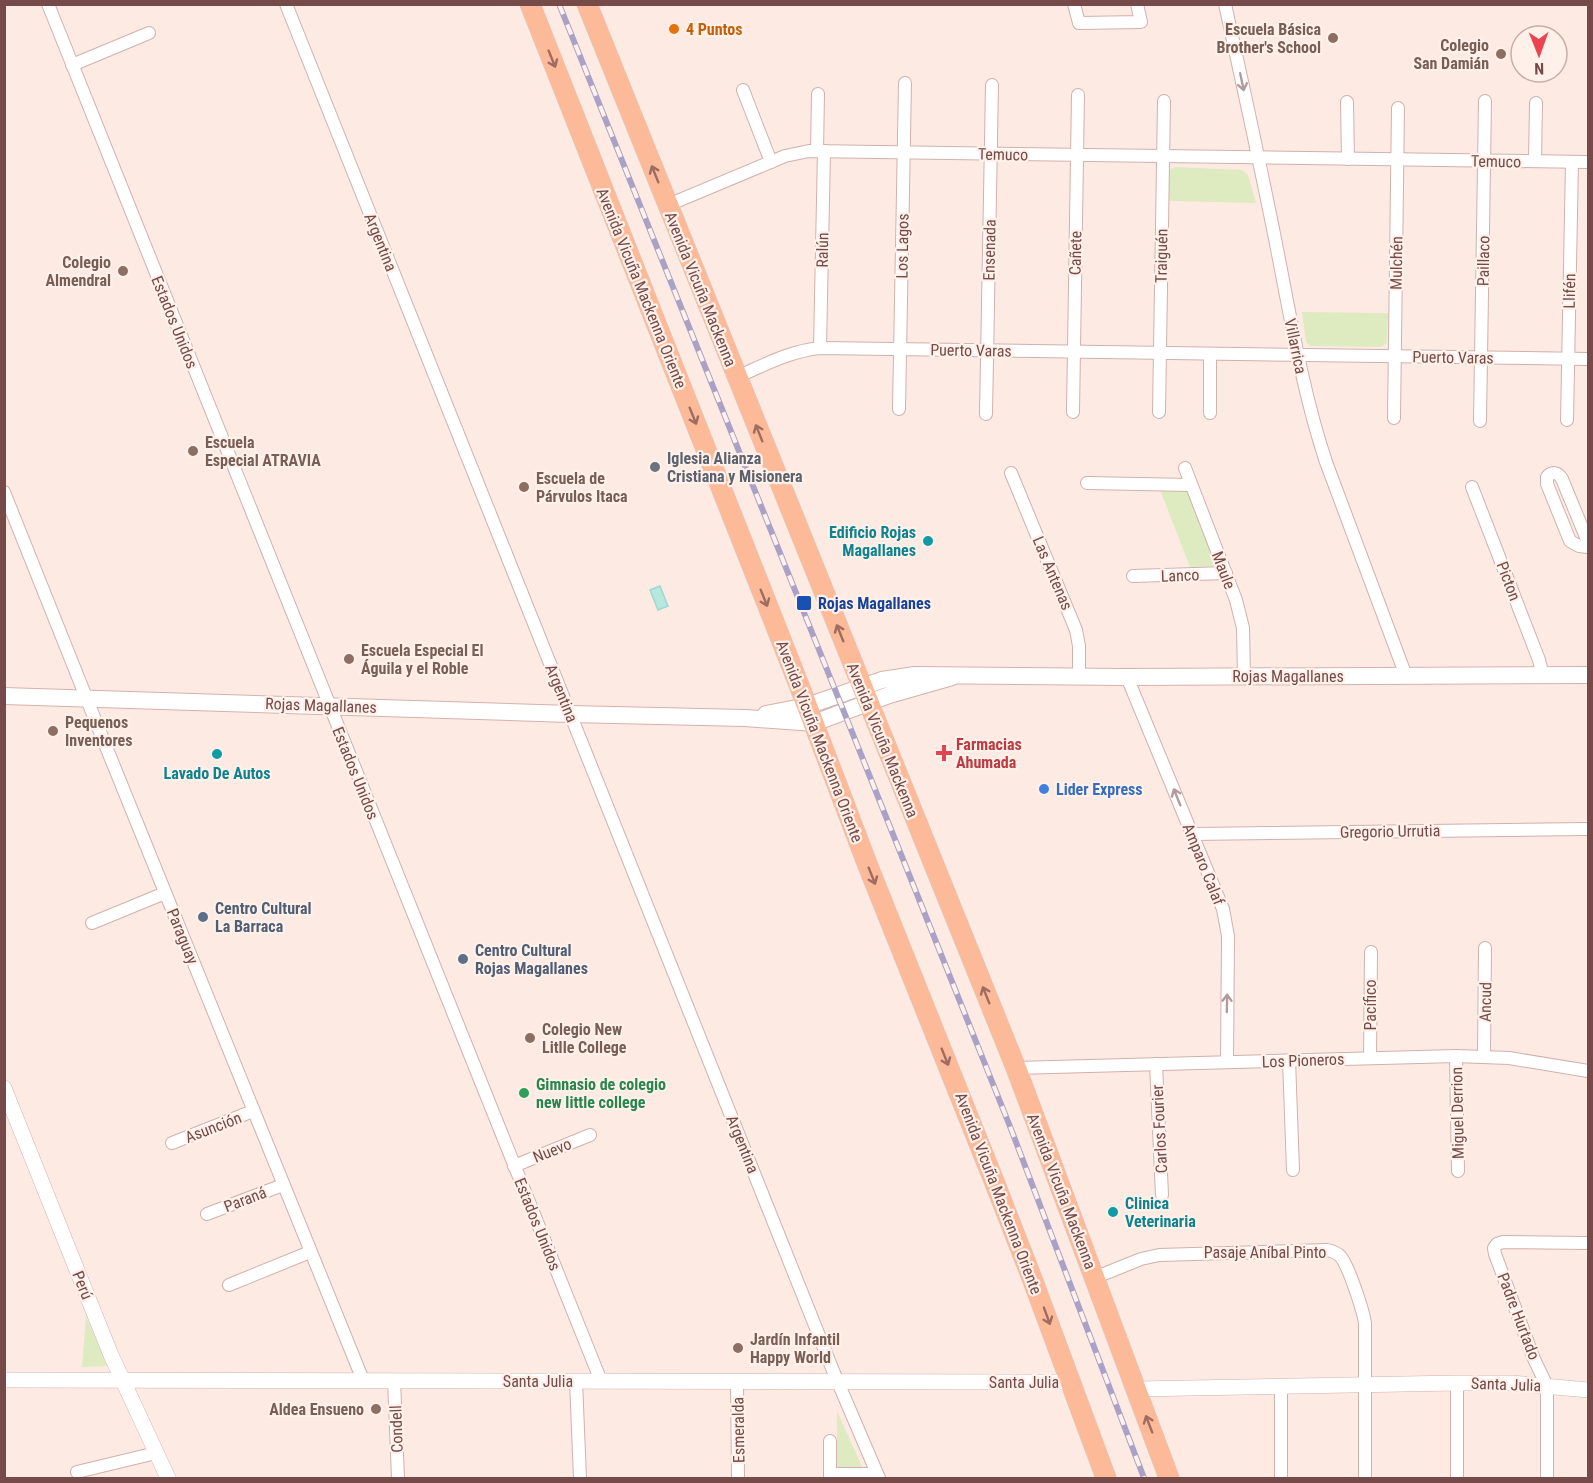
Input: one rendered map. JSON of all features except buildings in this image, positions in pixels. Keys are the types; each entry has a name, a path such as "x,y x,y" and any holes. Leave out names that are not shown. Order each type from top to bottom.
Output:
{"main road":[{"name":"Avenida Vicuña Mackenna Oriente","path":"530,4 994,1181 1106,1479"},
{"name":"Avenida Vicuña Mackenna","path":"587,4 1016,1068 1169,1479"},
{"name":"Rojas Magallanes","path":"4,696 745,718 810,714 865,695 899,692 952,677 1588,675"}],"street":[{"name":"Estados Unidos","path":"48,4 601,1382"},
{"name":"Argentina","path":"286,4 838,1382 878,1476"},
{"path":"1074,4 1079,23 1141,22 1137,4"},
{"name":"Villarrica","path":"1226,4 1298,355 1315,426 1326,462 1406,676"},
{"path":"72,65 149,33"},
{"name":"Los Lagos","path":"899,409 904,83"},
{"name":"Ensenada","path":"986,414 992,85"},
{"path":"743,90 771,162"},
{"name":"Ralún","path":"818,94 820,348"},
{"name":"Cañete","path":"1073,412 1078,95"},
{"name":"Traiguén","path":"1159,412 1164,101"},
{"name":"Paillaco","path":"1480,421 1485,101"},
{"path":"1347,102 1348,159"},
{"name":"Temuco","path":"1535,161 1536,103"},
{"name":"Mulchén","path":"1394,418 1398,108"},
{"name":"Temuco","path":"668,205 793,154 820,151 1588,162"},
{"name":"Llifén","path":"1567,420 1572,162"},
{"name":"Puerto Varas","path":"737,377 792,354 820,348 1588,359"},
{"path":"1210,354 1210,413"},
{"name":"Maule","path":"1185,468 1236,600 1243,627 1244,676"},
{"name":"Las Antenas","path":"1011,473 1076,630 1079,646 1079,677"},
{"path":"1588,542 1562,479 1555,473 1549,475 1547,484 1567,536 1574,544 1588,547"},
{"path":"1087,483 1191,484"},
{"name":"Picton","path":"1472,487 1544,675"},
{"name":"Paraguay","path":"4,492 363,1380"},
{"name":"Lanco","path":"1133,576 1226,573"},
{"name":"Amparo Calaf","path":"1127,677 1219,897 1226,921 1227,1062"},
{"name":"Gregorio Urrutia","path":"1192,834 1588,829"},
{"path":"92,923 165,893"},
{"name":"Ancud","path":"1485,948 1485,1056"},
{"name":"Pacífico","path":"1370,1058 1371,952"},
{"name":"Miguel Derrion","path":"1456,1056 1458,1171"},
{"name":"Los Pioneros","path":"1016,1068 1485,1056 1533,1061 1588,1071"},
{"path":"1289,1060 1293,1170"},
{"name":"Carlos Fourier","path":"1156,1064 1162,1195"},
{"name":"Perú","path":"4,1088 123,1381 168,1479"},
{"name":"Asunción","path":"172,1143 253,1111"},
{"name":"Nuevo","path":"514,1166 590,1135"},
{"name":"Paraná","path":"207,1214 283,1185"},
{"name":"Padre Hurtado","path":"1546,1386 1495,1254 1495,1246 1503,1242 1588,1243"},
{"name":"Pasaje Aníbal Pinto","path":"1095,1278 1142,1259 1159,1255 1323,1250 1337,1253 1343,1259 1365,1323 1365,1479"},
{"path":"229,1285 310,1252"},
{"name":"Santa Julia","path":"4,1380 1071,1382"},
{"name":"Condell","path":"394,1380 398,1479"},
{"path":"576,1381 580,1479"},
{"name":"Esmeralda","path":"737,1382 738,1479"},
{"path":"1457,1383 1457,1479"},
{"name":"Santa Julia","path":"1136,1389 1510,1383 1588,1390"},
{"path":"1546,1386 1546,1479"},
{"path":"1281,1387 1281,1479"},
{"path":"830,1441 830,1477 878,1476"},
{"path":"77,1472 156,1453"}],"green space":[{"path":"1175,167 1242,170 1248,175 1256,203 1168,201 1169,170"},
{"path":"1302,312 1388,313 1387,343 1381,347 1310,346 1306,342"},
{"path":"1186,489 1216,566 1190,567 1160,490"},
{"path":"86,1316 107,1366 82,1367"},
{"path":"837,1411 864,1471 841,1472 837,1466"}],"water":[{"path":"660,586 668,606 658,610 650,590"}],"railway":[{"path":"559,4 1011,1129 1144,1478"}],"place":[{"name":"4 Puntos","path":"674,29"},
{"name":"Escuela Básica Brother's School","path":"1333,38"},
{"name":"Colegio San Damián","path":"1501,54"},
{"name":"Colegio Almendral","path":"123,271"},
{"name":"Escuela Especial ATRAVIA","path":"193,451"},
{"name":"Iglesia Alianza Cristiana y Misionera","path":"655,467"},
{"name":"Escuela de Párvulos Itaca","path":"524,487"},
{"name":"Edificio Rojas Magallanes","path":"928,541"},
{"name":"Rojas Magallanes","path":"804,603"},
{"name":"Escuela Especial El Águila y el Roble","path":"349,659"},
{"name":"Pequenos Inventores","path":"53,731"},
{"name":"Farmacias Ahumada","path":"944,753"},
{"name":"Lavado De Autos","path":"217,754"},
{"name":"Lider Express","path":"1044,789"},
{"name":"Centro Cultural La Barraca","path":"203,917"},
{"name":"Centro Cultural Rojas Magallanes","path":"463,959"},
{"name":"Colegio New Litlle College","path":"530,1038"},
{"name":"Gimnasio de colegio new little college","path":"524,1093"},
{"name":"Clinica Veterinaria","path":"1113,1212"},
{"name":"Jardín Infantil Happy World","path":"738,1348"},
{"name":"Aldea Ensueno","path":"376,1409"}]}
